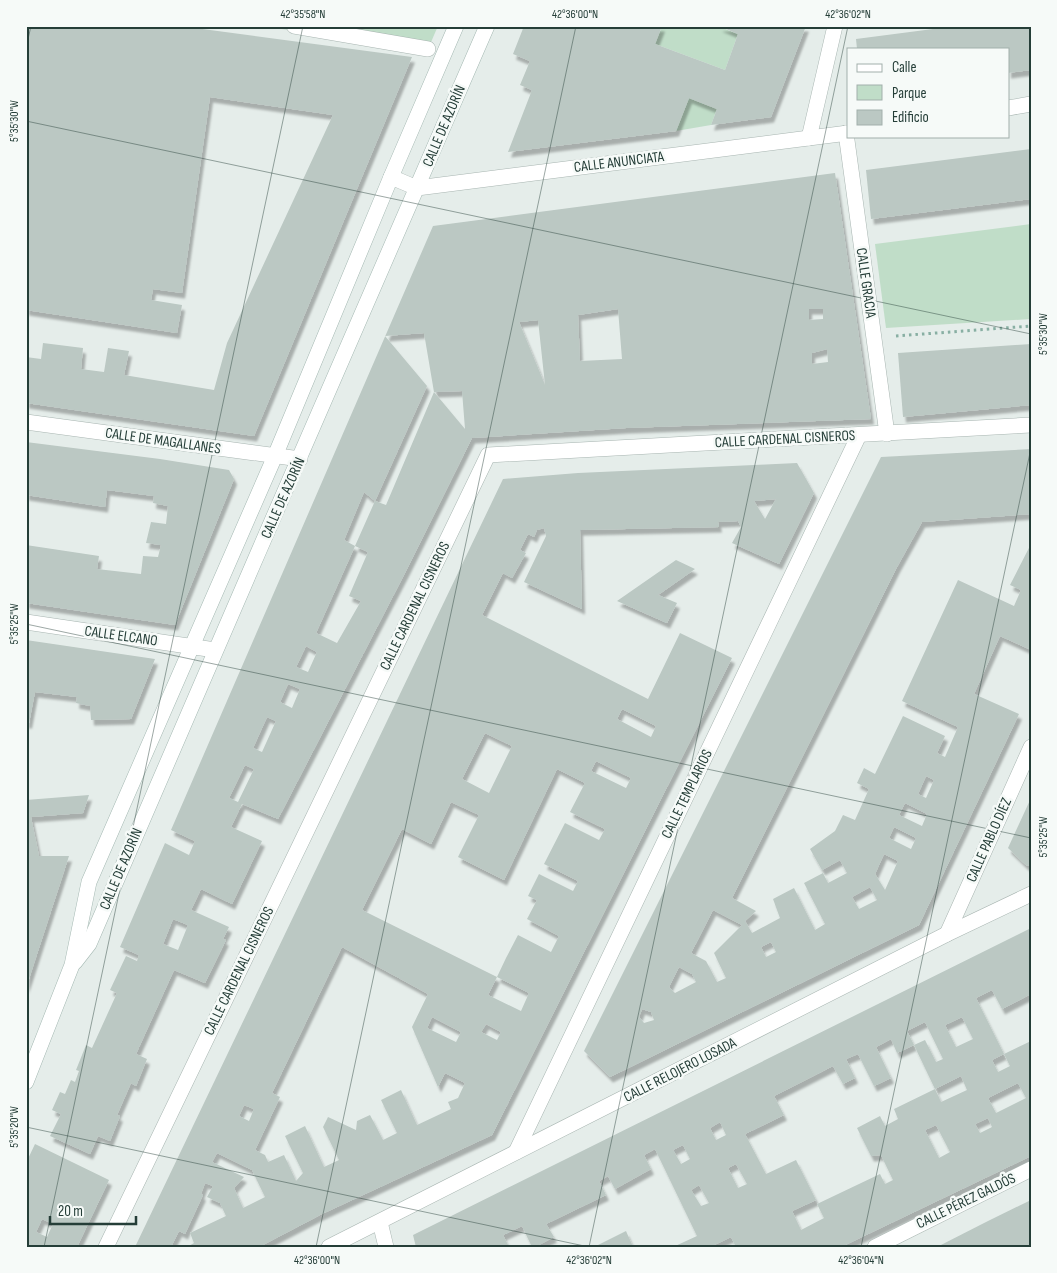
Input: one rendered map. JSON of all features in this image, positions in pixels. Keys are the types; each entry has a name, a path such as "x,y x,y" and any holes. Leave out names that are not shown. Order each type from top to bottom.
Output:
{"street":[{"path":"294,26 428,49"},
{"name":"CALLE DE AZORÍN","path":"26,1082 72,965 89,882 274,456 456,26"},
{"name":"CALLE DE AZORÍN","path":"72,965 89,944 487,26"},
{"path":"809,138 835,26"},
{"path":"1010,108 1031,104"},
{"name":"CALLE ANUNCIATA","path":"417,188 847,133"},
{"name":"CALLE GRACIA","path":"848,138 887,434"},
{"path":"391,176 417,188"},
{"name":"CALLE DE MAGALLANES","path":"26,422 300,459"},
{"name":"CALLE CARDENAL CISNEROS","path":"106,1247 488,455 1031,425"},
{"name":"CALLE TEMPLARIOS","path":"516,1152 859,436"},
{"name":"CALLE ELCANO","path":"26,622 215,650"},
{"name":"CALLE PABLO DÍEZ","path":"947,934 1031,747"},
{"name":"CALLE RELOJERO LOSADA","path":"329,1247 947,934 1031,894"},
{"name":"CALLE PÉREZ GALDÓS","path":"875,1247 1031,1169"},
{"path":"380,1222 386,1247"}],"path":[{"path":"893,336 1031,326"}],"green space":[{"path":"260,26 438,26 428,49"},
{"path":"662,26 718,26 738,34 725,70 655,44"},
{"path":"689,98 717,109 711,125 676,131"},
{"path":"1031,224 1031,319 886,328 875,244"}],"building":[{"path":"26,26 180,26 412,57 254,436 26,403 26,357 41,359 43,343 83,348 81,369 104,372 108,348 129,351 124,375 214,390 227,343 333,115 210,97 182,293 153,289 151,300 182,305 177,333 26,310"},
{"path":"524,26 662,26 655,44 725,70 738,34 719,26 806,26 771,117 711,125 717,109 689,98 676,131 508,152 532,90 520,85 530,61 513,54"},
{"path":"956,26 1031,26 1031,70 1010,73 1010,48 857,48 856,39"},
{"path":"1031,149 1031,199 871,219 866,170"},
{"path":"835,173 871,419 626,428 472,438 407,569 278,819 242,804 231,827 262,841 232,904 201,889 191,910 229,927 223,939 226,940 205,983 174,970 136,1054 147,1059 136,1086 131,1083 117,1115 120,1116 110,1141 98,1136 90,1154 50,1136 61,1114 52,1110 60,1092 65,1094 71,1080 75,1082 79,1071 76,1070 86,1045 92,1048 117,993 110,990 126,956 137,961 139,955 120,947 165,843 189,855 195,841 171,830 385,336 433,226","holes":["618,309 622,359 580,361 578,315","809,309 823,309 823,319 809,320","538,320 545,385 519,322","424,333 434,392 386,505 375,501 427,386 385,336","827,349 828,362 812,364 812,353","462,391 465,429 434,392","364,492 375,501 355,546 344,540","355,546 368,552 349,596 361,601 337,643 316,633","306,646 317,652 308,672 296,667","288,684 300,689 292,708 280,702","267,717 276,721 262,752 253,748","245,765 254,769 238,802 229,798","173,919 188,925 178,950 163,944"]},
{"path":"1031,344 1031,405 903,417 898,353"},
{"path":"26,442 229,470 234,479 175,625 26,603 26,545 99,556 97,569 141,574 143,556 158,557 161,545 146,543 151,522 166,524 168,506 153,503 154,496 107,490 105,507 26,495"},
{"path":"1031,449 1031,514 922,522 897,567 732,898 756,911 745,921 752,933 780,918 773,899 794,888 815,930 825,924 804,883 823,873 828,883 847,873 840,860 822,870 810,849 835,831 843,815 855,820 869,789 857,783 864,768 875,774 903,716 945,736 937,753 945,757 958,727 902,701 958,580 1014,606 1021,590 1010,585 1031,544 1031,650 1000,636 974,694 1019,714 919,925 610,1077 584,1051 881,457","holes":["926,776 934,780 926,798 918,794","905,803 927,814 922,826 899,815","894,827 916,838 911,849 889,838","884,854 898,861 885,890 875,874","870,887 877,900 859,909 852,897","713,910 742,925 714,953 726,978 717,982 706,961 691,953","771,942 776,952 766,957 761,947","679,967 692,974 696,982 675,993 669,987","642,1009 651,1012 654,1020 644,1023 639,1017"]},
{"path":"797,463 814,493 779,564 732,543 741,527 738,521 718,522 719,527 580,530 582,609 524,582 546,536 544,528 537,530 534,537 528,534 520,550 526,553 512,578 503,573 482,615 648,699 680,633 732,658 492,1135 322,1214 259,1247 187,1247 194,1243 190,1233 226,1216 220,1203 207,1197 213,1186 205,1183 201,1194 203,1195 185,1234 179,1231 171,1247 135,1247 503,479 578,473","holes":["776,499 765,519 754,501","622,709 656,726 651,737 617,719","485,733 512,746 489,793 462,779","596,761 631,778 626,788 591,771","557,769 585,783 570,812 605,829 599,840 565,823 544,864 578,881 573,891 539,874 528,896 537,900 527,919 559,936 551,952 518,935 497,977 362,910 402,829 431,844 451,802 479,815 458,857 504,880","342,947 428,994 412,1027 438,1087 445,1073 465,1083 458,1098 448,1102 451,1109 417,1125 401,1090 381,1100 397,1133 383,1140 370,1115 357,1121 356,1130 328,1117 323,1127 339,1160 324,1167 305,1126 285,1136 303,1173 296,1181 284,1155 268,1162 265,1155 255,1150 280,1097 272,1093","497,977 529,993 521,1011 488,995","432,1017 461,1032 456,1042 427,1028","486,1024 501,1032 497,1040 481,1032","244,1105 254,1109 249,1121 239,1116","217,1153 252,1170 265,1197 243,1208 234,1188 244,1177 212,1162"]},
{"path":"676,560 695,569 658,595 677,603 667,623 617,601"},
{"path":"26,640 155,659 131,719 91,720 90,706 76,703 77,697 35,692 29,723 26,723"},
{"path":"89,795 83,813 31,817 39,856 69,856 26,988 26,800"},
{"path":"1031,798 1031,864 1027,866 1008,848"},
{"path":"1031,928 1031,994 1002,1009 992,990 976,998 1004,1054 1031,1041 1031,1077 1029,1078 1031,1081 1031,1156 841,1247 736,1247 731,1237 710,1247 673,1247 697,1236 655,1149 644,1155 651,1169 615,1189 608,1176 599,1181 606,1195 546,1224 554,1237 535,1247 532,1247 522,1226 503,1235 509,1247 416,1247 413,1235","holes":["962,1017 973,1039 956,1047 945,1025","925,1022 943,1059 936,1062 925,1040 914,1045 907,1031","891,1039 897,1053 914,1045 935,1089 894,1109 898,1119 885,1126 880,1116 857,1128 871,1156 881,1155 893,1180 885,1184 880,1174 817,1204 824,1218 801,1230 792,1211 816,1200 796,1160 766,1174 745,1134 784,1115 774,1096 833,1066 843,1084 855,1078 846,1059 858,1054 874,1086 891,1078 876,1047","1004,1054 1010,1066 998,1072 992,1060","961,1076 967,1090 941,1102 935,1089","1018,1083 1026,1098 996,1113 988,1098","988,1118 992,1127 980,1133 975,1124","720,1122 726,1135 716,1140 710,1128","936,1125 950,1152 939,1158 925,1130","683,1145 690,1159 681,1164 673,1150","736,1164 747,1184 738,1188 728,1168","699,1185 709,1203 701,1206 691,1190"]},
{"path":"35,1144 109,1180 77,1247 26,1247 26,1163","holes":["42,1219 53,1224 47,1237 36,1232"]},
{"path":"1031,1200 1031,1247 937,1247 988,1221"},
{"path":"626,1231 633,1247 594,1247"}]}
